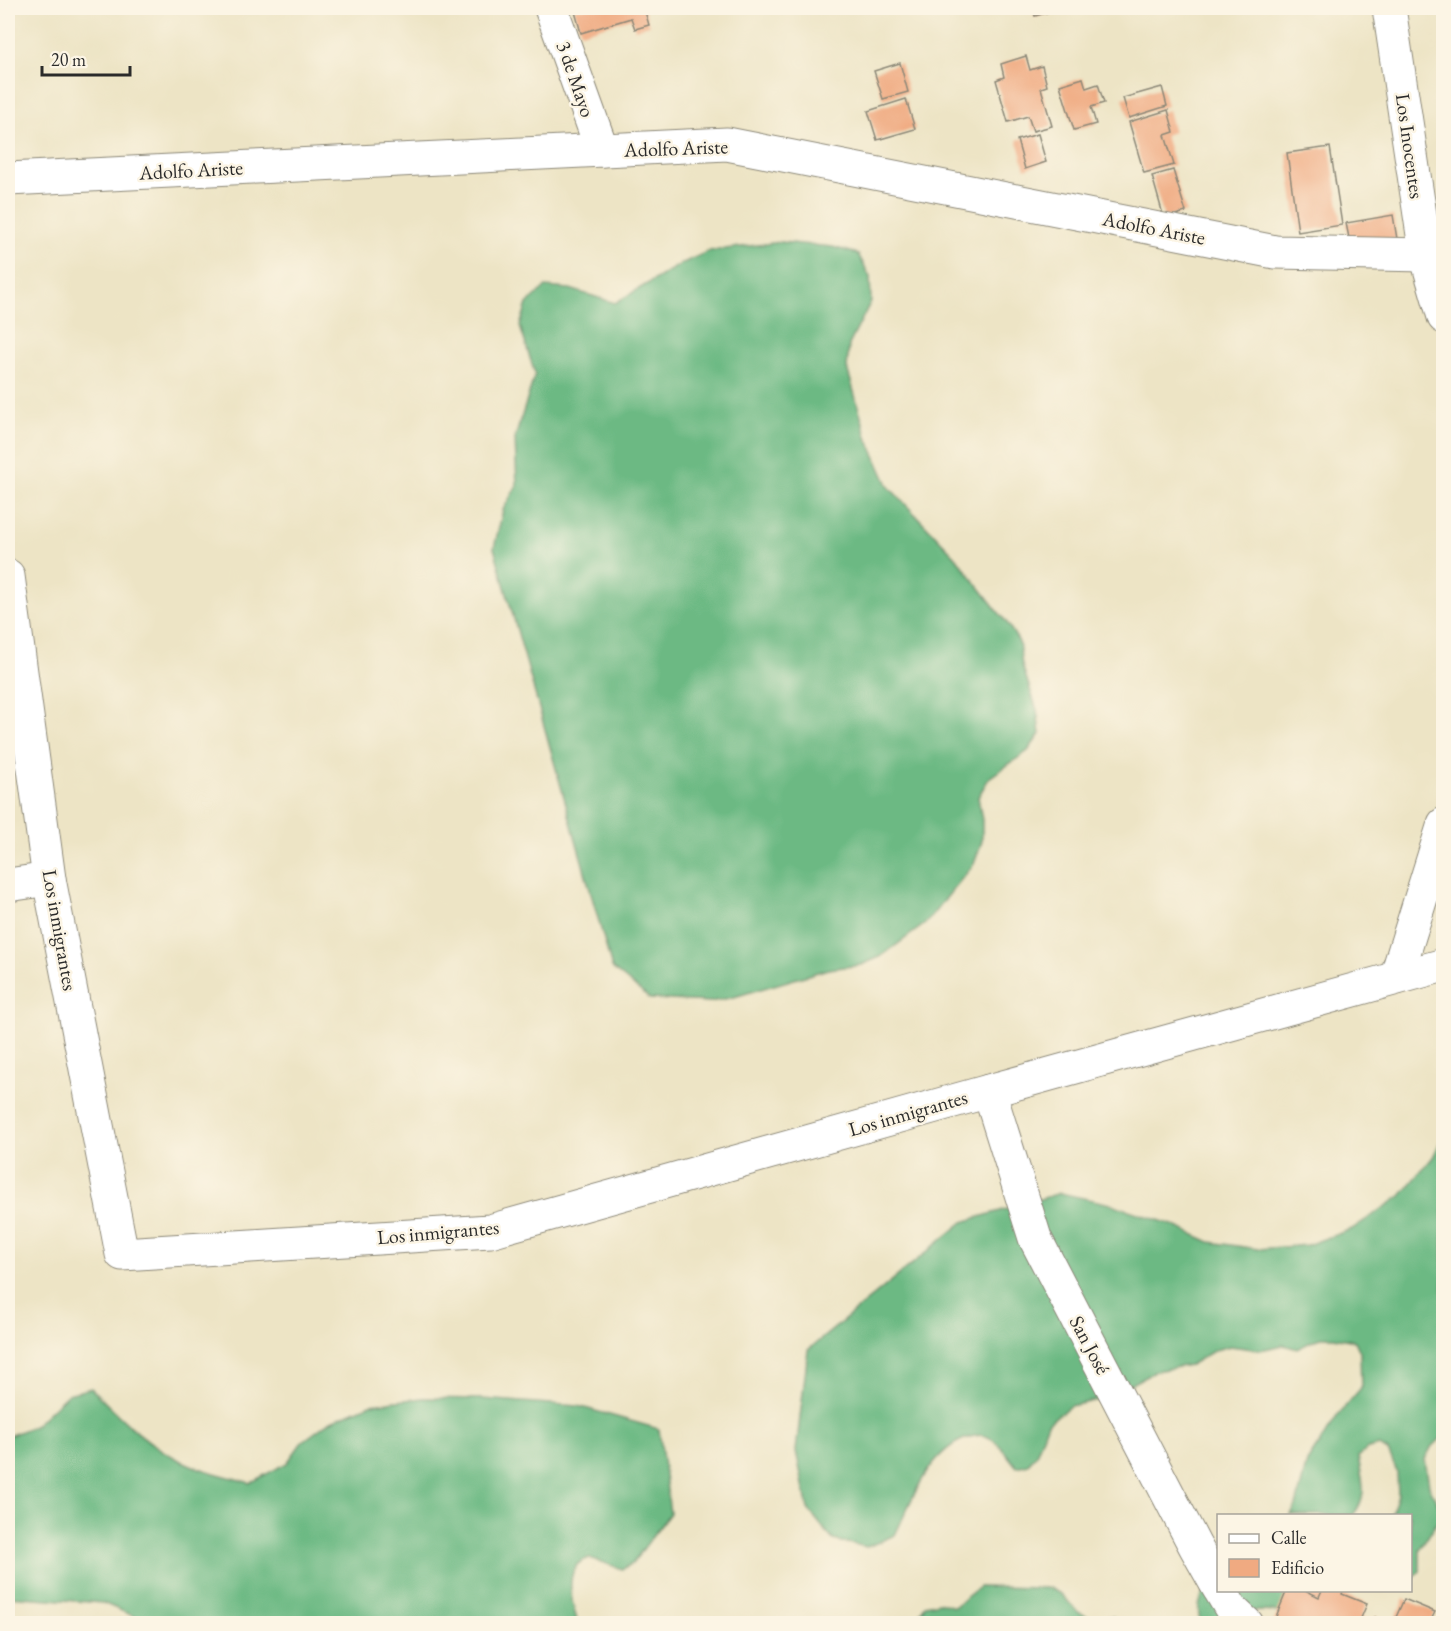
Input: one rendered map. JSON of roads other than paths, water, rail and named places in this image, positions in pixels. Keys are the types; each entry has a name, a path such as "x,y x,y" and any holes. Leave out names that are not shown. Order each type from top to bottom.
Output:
{"street":[{"name":"3 de Mayo","path":"551,8 602,150"},
{"name":"Los Inocentes","path":"1389,8 1435,254 1443,317"},
{"name":"Adolfo Ariste","path":"8,179 727,144 1275,252 1435,254"},
{"name":"Los inmigrantes","path":"8,576 50,879 122,1254 490,1231 1443,965"},
{"path":"1396,978 1443,824"},
{"path":"8,885 50,879"},
{"name":"San José","path":"989,1090 1035,1238 1217,1585"},
{"name":"San José","path":"1221,1592 1232,1610 1247,1623"}]}
